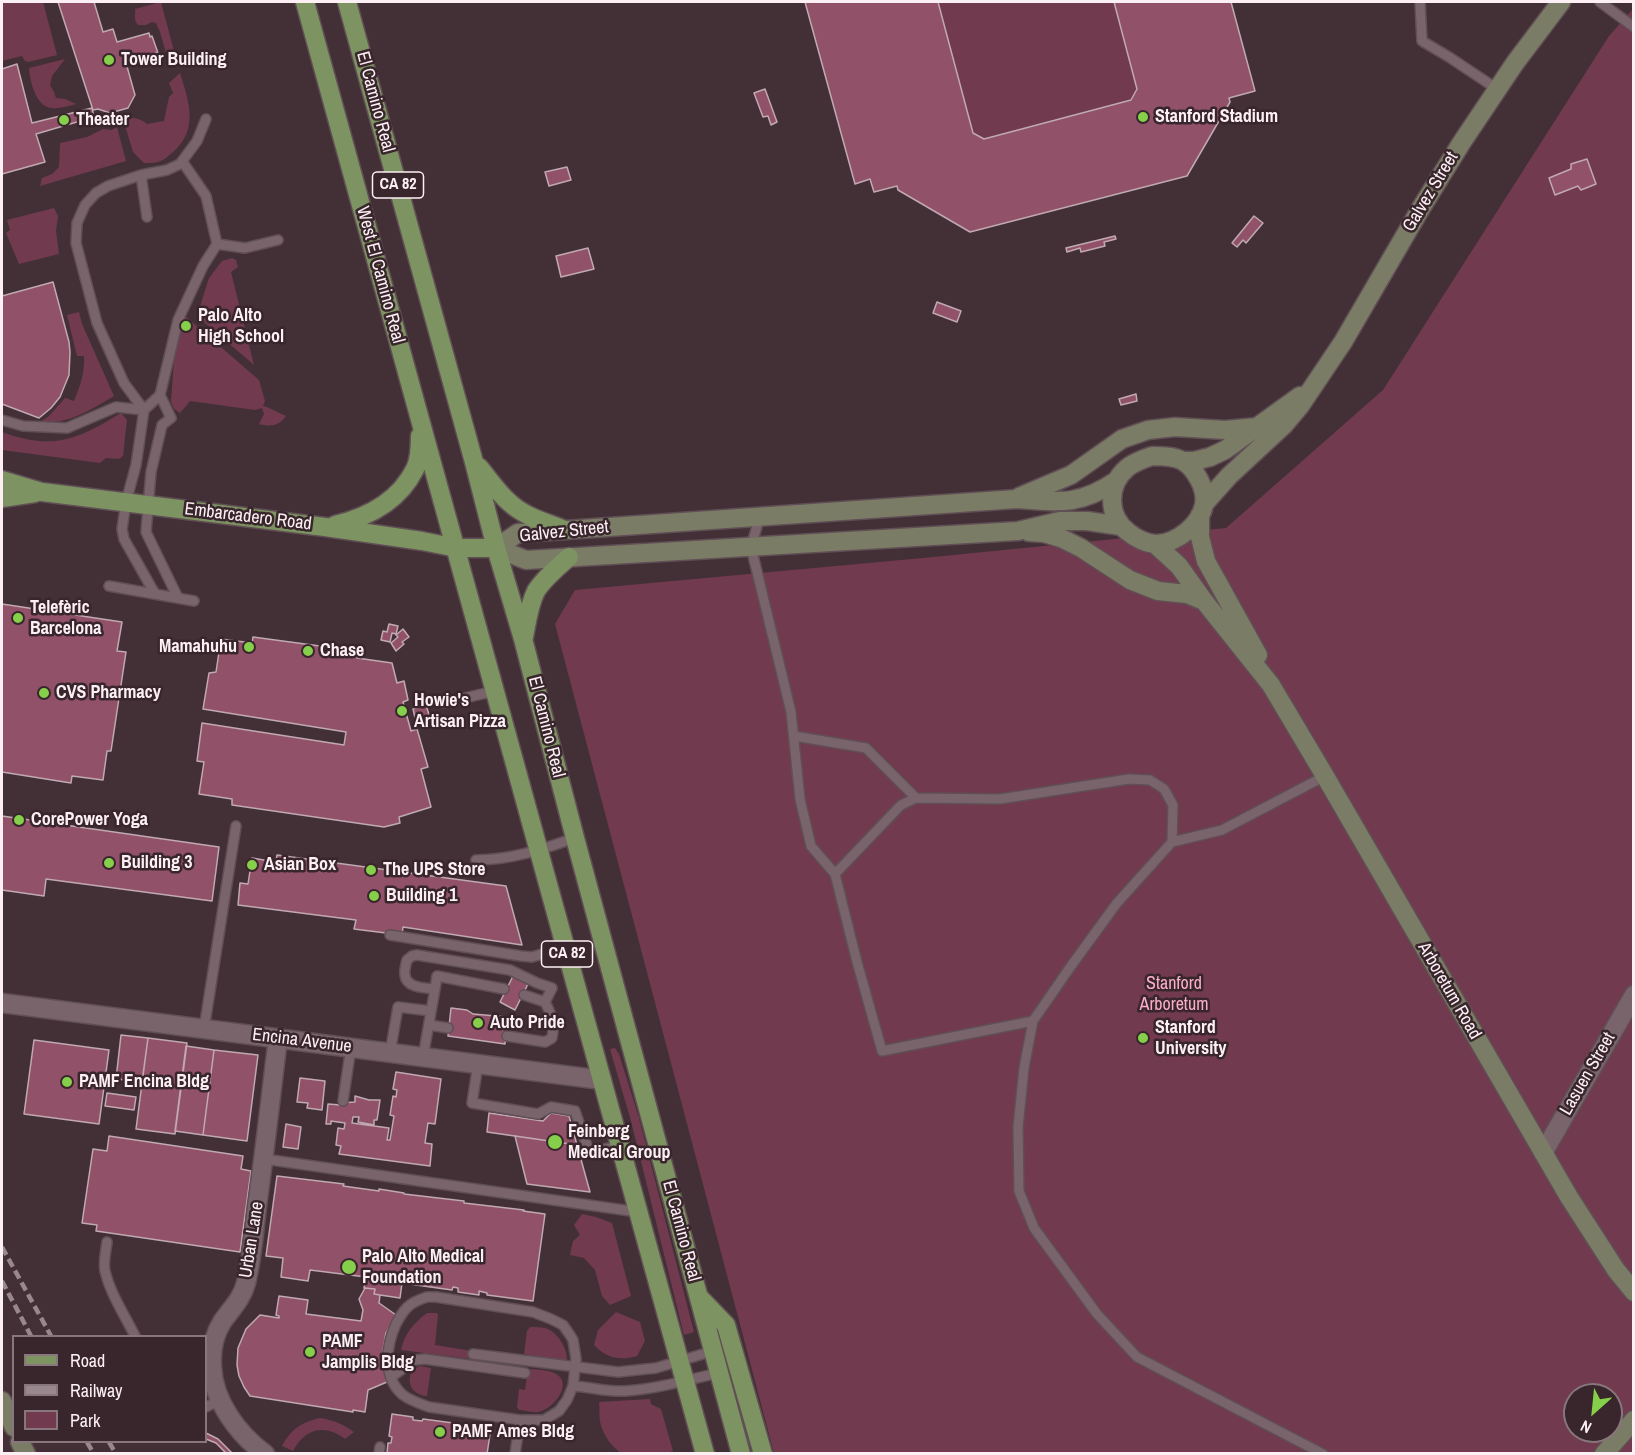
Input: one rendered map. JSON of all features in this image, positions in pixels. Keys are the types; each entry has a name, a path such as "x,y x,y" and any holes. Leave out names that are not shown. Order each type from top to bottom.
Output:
{"main road":[{"name":"West El Camino Real","path":"305,2 457,548"},
{"name":"El Camino Real","path":"347,2 523,639 741,1454"},
{"name":"Galvez Street","path":"1202,510 1228,476 1284,425 1300,406 1342,342 1462,142 1539,29 1561,2"},
{"name":"Galvez Street","path":"1184,461 1194,461 1225,450 1310,388"},
{"path":"326,527 374,512 402,488 416,468 421,425"},
{"path":"1017,499 1071,475 1122,440 1148,429 1175,427 1225,430 1257,427"},
{"path":"1152,456 1172,457 1184,461 1202,485 1202,510 1188,530 1173,540 1155,544 1138,538 1121,526 1115,517 1112,495 1116,482 1128,468 1152,456"},
{"path":"474,462 514,507 565,530"},
{"name":"Embarcadero Road","path":"2,480 42,492 326,527 457,548 496,548"},
{"name":"Galvez Street","path":"496,548 518,533 1017,499 1063,502 1088,497 1116,482"},
{"path":"2,498 42,492"},
{"name":"Arboretum Road","path":"1202,510 1200,537 1206,561 1264,664 1271,685"},
{"name":"Galvez Street","path":"496,548 526,560 1018,531 1060,521 1087,521 1121,526"},
{"path":"1018,531 1044,533 1061,538 1081,548 1130,580 1158,591 1186,594 1204,601"},
{"name":"Arboretum Road","path":"1155,544 1179,566 1271,685 1543,1153 1616,1270 1634,1292"},
{"name":"El Camino Real","path":"457,548 705,1454"},
{"path":"523,639 536,592 569,557"},
{"path":"698,1296 726,1325 762,1454"},
{"path":"2,1401 12,1423"},
{"path":"1604,1454 1634,1420"}],"street":[{"name":"Lasuen Street","path":"1543,1153 1634,996"},
{"name":"Encina Avenue","path":"2,1003 602,1080"},
{"name":"Urban Lane","path":"265,1454 248,1439 230,1416 213,1403 216,1390 212,1367 214,1341 246,1284 278,1038"}],"lane":[{"path":"1420,2 1422,41 1497,89"},
{"path":"1600,2 1634,27"},
{"path":"144,410 124,382 97,322 76,243 77,223 85,205 96,193 108,186 141,175 167,170 182,161 197,141 206,118"},
{"path":"155,594 124,539 122,529 126,502 136,465 144,410 160,395 178,320 203,266 217,244 206,196 182,161"},
{"path":"141,175 147,217"},
{"path":"217,244 245,248 278,240"},
{"path":"160,395 171,418 162,425 151,472 146,532 178,598"},
{"path":"2,420 23,426 67,428 116,407 144,410"},
{"path":"760,516 751,547 791,712 800,799 811,846 835,874 882,1051 1034,1021"},
{"path":"109,586 194,601"},
{"path":"443,703 495,691"},
{"path":"794,736 866,748 916,798"},
{"path":"1323,1454 1137,1358 1097,1314 1034,1228 1019,1191 1018,1127 1024,1068 1034,1021 1117,903 1172,842 1222,830 1325,776"},
{"path":"835,874 901,804 916,798 1000,799 1129,779 1150,780 1164,789 1173,805 1172,842"},
{"path":"204,1029 236,826"},
{"path":"477,860 494,860 539,850 575,838"},
{"path":"390,935 532,957 565,947"},
{"path":"435,989 415,986 408,982 404,976 407,960 417,955 510,970 537,983 552,987 545,1002"},
{"path":"423,1057 437,976 504,989"},
{"path":"507,1036 545,1042 552,1038 554,1026 552,1015 545,1002 524,995"},
{"path":"390,1053 398,1007 431,1011"},
{"path":"429,1025 448,1028"},
{"path":"343,1101 351,1047"},
{"path":"478,1064 472,1103 538,1114 551,1107 575,1111 589,1152 620,1146"},
{"path":"264,1159 638,1212"},
{"path":"107,1242 105,1272 134,1335"},
{"path":"436,1297 533,1312 551,1319 562,1325 573,1340 576,1368 573,1386 559,1411 544,1420 520,1420 429,1407 402,1394 391,1377 387,1357 388,1345 403,1311 409,1305 436,1297"},
{"path":"473,1354 618,1372 656,1368 713,1350"},
{"path":"391,1377 415,1360 425,1359 525,1373"},
{"path":"573,1386 626,1391 718,1373"},
{"path":"515,1454 520,1420"}],"green space":[{"path":"2,2 43,2 57,55 28,62 22,56 2,61"},
{"path":"161,2 174,51 166,53 156,23 138,25 135,19 135,9"},
{"path":"938,2 1114,2 1137,89 1131,100 984,139 973,133"},
{"name":"Stanford Arboretum","path":"1633,9 1633,1453 774,1453 555,624 575,590 1226,528 1383,390 1609,36"},
{"path":"65,59 52,76 50,85 56,98 76,104 58,108 46,107 35,93 29,68"},
{"path":"180,73 190,115 186,134 181,143 166,158 157,162 144,163 133,152 123,119 136,118 147,124 164,121 169,97 173,93 169,83"},
{"path":"117,127 126,161 40,186 42,178 52,174 59,167 60,143 87,137 103,129 112,130"},
{"path":"54,208 58,216 56,231 59,254 19,264 6,233 10,230 7,220"},
{"path":"232,258 236,260 238,267 231,272 254,365 197,316 209,278 222,261"},
{"path":"79,312 82,324 114,396 69,419 40,422 49,416 65,398 74,401 78,390 83,374 84,356 77,356 67,315"},
{"path":"185,316 259,380 265,401 263,406 286,416 281,422 274,425 259,424 264,414 262,408 255,410 190,401 180,413 174,409 171,402 175,345"},
{"path":"119,414 127,420 123,456 119,459 106,458 100,463 2,450 2,432 35,441 63,440 89,431"},
{"path":"615,1048 619,1054 639,1118 694,1332 684,1335 631,1121 610,1049"},
{"path":"582,1214 612,1223 631,1296 610,1305 602,1296 595,1270 584,1258 570,1255 573,1241 580,1235 574,1225"},
{"path":"616,1312 640,1322 645,1341 637,1356 614,1357 594,1345 598,1330"},
{"path":"427,1313 438,1315 435,1345 472,1351 471,1359 401,1350 410,1329"},
{"path":"530,1327 545,1328 554,1333 563,1345 567,1359 560,1361 524,1354 527,1331"},
{"path":"420,1366 431,1368 427,1396 414,1391 410,1384 412,1370"},
{"path":"528,1369 545,1370 557,1374 562,1382 563,1387 558,1398 538,1412 519,1410 517,1407 519,1389 525,1390"},
{"path":"650,1399 651,1404 661,1409 673,1451 623,1454 608,1441 603,1432 599,1402"},
{"path":"320,1418 338,1423 354,1432 345,1439 330,1431 316,1431 303,1437 293,1451 282,1446 298,1427"}],"building":[{"name":"Tower Building","path":"58,2 94,2 103,32 113,29 117,42 149,33 150,37 152,36 158,53 155,53 156,57 126,63 135,95 128,108 110,113 98,109 93,110"},
{"name":"Stanford Stadium","path":"805,2 938,2 973,133 984,139 1131,100 1137,89 1114,2 1231,2 1255,91 1229,98 1230,102 1187,176 970,232 898,190 897,186 874,192 870,179 855,184"},
{"name":"Theater","path":"17,64 32,123 92,108 94,117 36,134 45,162 2,174 2,69"},
{"path":"765,89 777,122 771,125 768,116 763,117 754,93"},
{"path":"1587,159 1596,184 1581,190 1578,186 1555,195 1549,178 1571,169 1571,164"},
{"path":"567,167 571,180 549,186 545,172"},
{"path":"1254,216 1263,223 1246,243 1243,240 1237,247 1232,243"},
{"path":"1115,236 1116,239 1104,242 1105,246 1081,252 1080,248 1067,252 1066,248"},
{"path":"588,248 594,269 561,277 556,256"},
{"path":"53,282 69,342 69,375 60,397 39,418 2,404 2,296"},
{"path":"937,302 961,311 957,322 933,313"},
{"path":"1136,394 1137,401 1121,405 1119,399"},
{"path":"2,604 122,622 117,651 126,652 111,751 107,751 103,780 72,776 71,783 2,772"},
{"path":"389,624 398,626 396,634 392,633 390,642 381,640 383,631 387,632"},
{"path":"403,629 409,637 396,651 391,643"},
{"path":"253,637 357,651 357,658 392,663 397,683 404,681 408,700 403,702 411,731 417,729 428,767 421,769 431,807 399,817 400,823 384,827 232,805 232,799 199,794 204,762 197,761 202,723 344,745 346,732 203,709 209,673 216,672 221,639 252,643"},
{"path":"426,705 430,718 416,722 413,709"},
{"name":"Building 3","path":"2,816 219,847 212,901 46,879 44,896 2,890"},
{"name":"Building 1","path":"277,855 506,886 522,945 403,927 402,935 354,929 356,920 238,905 240,883 248,884 252,858 276,862"},
{"path":"513,976 528,984 515,1010 500,1002"},
{"name":"Auto Pride","path":"451,1008 467,1010 473,1014 508,1017 505,1044 448,1036"},
{"path":"121,1035 148,1038 142,1082 116,1079"},
{"path":"148,1038 187,1043 175,1134 136,1129"},
{"name":"PAMF Encina Bldg","path":"34,1040 109,1050 99,1124 24,1114"},
{"path":"186,1046 214,1050 203,1135 175,1131"},
{"path":"214,1050 258,1055 247,1141 203,1135"},
{"path":"396,1072 441,1079 435,1124 428,1123 425,1143 432,1144 430,1166 339,1154 341,1146 336,1145 338,1128 344,1129 345,1123 331,1121 331,1124 326,1124 328,1104 341,1105 341,1103 355,1102 355,1096 380,1100 374,1125 358,1122 359,1117 353,1117 352,1123 389,1128 387,1140 390,1140 394,1116 390,1115 393,1096 396,1097 397,1090 393,1089"},
{"path":"300,1078 325,1081 322,1110 307,1108 308,1103 297,1102"},
{"path":"107,1093 136,1097 134,1110 105,1106"},
{"path":"489,1113 543,1121 551,1113 569,1116 577,1145 487,1132"},
{"path":"286,1124 301,1127 298,1149 283,1147"},
{"path":"109,1136 243,1156 241,1169 251,1171 240,1252 96,1231 97,1225 82,1223 93,1149 107,1151"},
{"path":"515,1136 577,1145 590,1192 527,1184"},
{"path":"277,1176 545,1214 533,1301 487,1295 479,1291 479,1295 458,1292 458,1288 453,1287 452,1290 402,1283 400,1298 374,1294 375,1289 364,1288 366,1277 310,1270 308,1281 281,1277 283,1258 266,1256"},
{"name":"PAMF Jamplis Bldg","path":"365,1288 375,1289 374,1294 380,1295 379,1303 396,1315 386,1333 383,1350 387,1382 368,1390 365,1412 250,1396 239,1376 238,1348 246,1329 260,1315 279,1318 276,1315 279,1296 308,1300 306,1314 361,1321 363,1310 359,1299"},
{"name":"PAMF Ames Bldg","path":"392,1414 413,1417 413,1420 422,1421 423,1419 491,1428 487,1454 387,1454 388,1443 391,1443 392,1437 389,1436"},
{"path":"207,1434 218,1439 233,1454 227,1454 216,1443 207,1439"}],"railway":[{"path":"2,1247 50,1335"},
{"path":"2,1281 30,1335"},
{"path":"88,1443 94,1454"},
{"path":"110,1443 116,1454"}],"place":[{"name":"Tower Building","path":"109,60"},
{"name":"Stanford Stadium","path":"1143,117"},
{"name":"Theater","path":"64,120"},
{"name":"Palo Alto High School","path":"186,326"},
{"name":"Telefèric Barcelona","path":"18,618"},
{"name":"Mamahuhu","path":"249,647"},
{"name":"Chase","path":"308,651"},
{"name":"CVS Pharmacy","path":"44,693"},
{"name":"Howie's Artisan Pizza","path":"402,711"},
{"name":"CorePower Yoga","path":"19,820"},
{"name":"Building 3","path":"109,863"},
{"name":"Asian Box","path":"252,865"},
{"name":"The UPS Store","path":"371,870"},
{"name":"Building 1","path":"374,896"},
{"name":"Auto Pride","path":"478,1023"},
{"name":"Stanford University","path":"1143,1038"},
{"name":"PAMF Encina Bldg","path":"67,1082"},
{"name":"Feinberg Medical Group","path":"555,1142"},
{"name":"Palo Alto Medical Foundation","path":"349,1267"},
{"name":"PAMF Jamplis Bldg","path":"310,1352"},
{"name":"PAMF Ames Bldg","path":"440,1432"}]}
